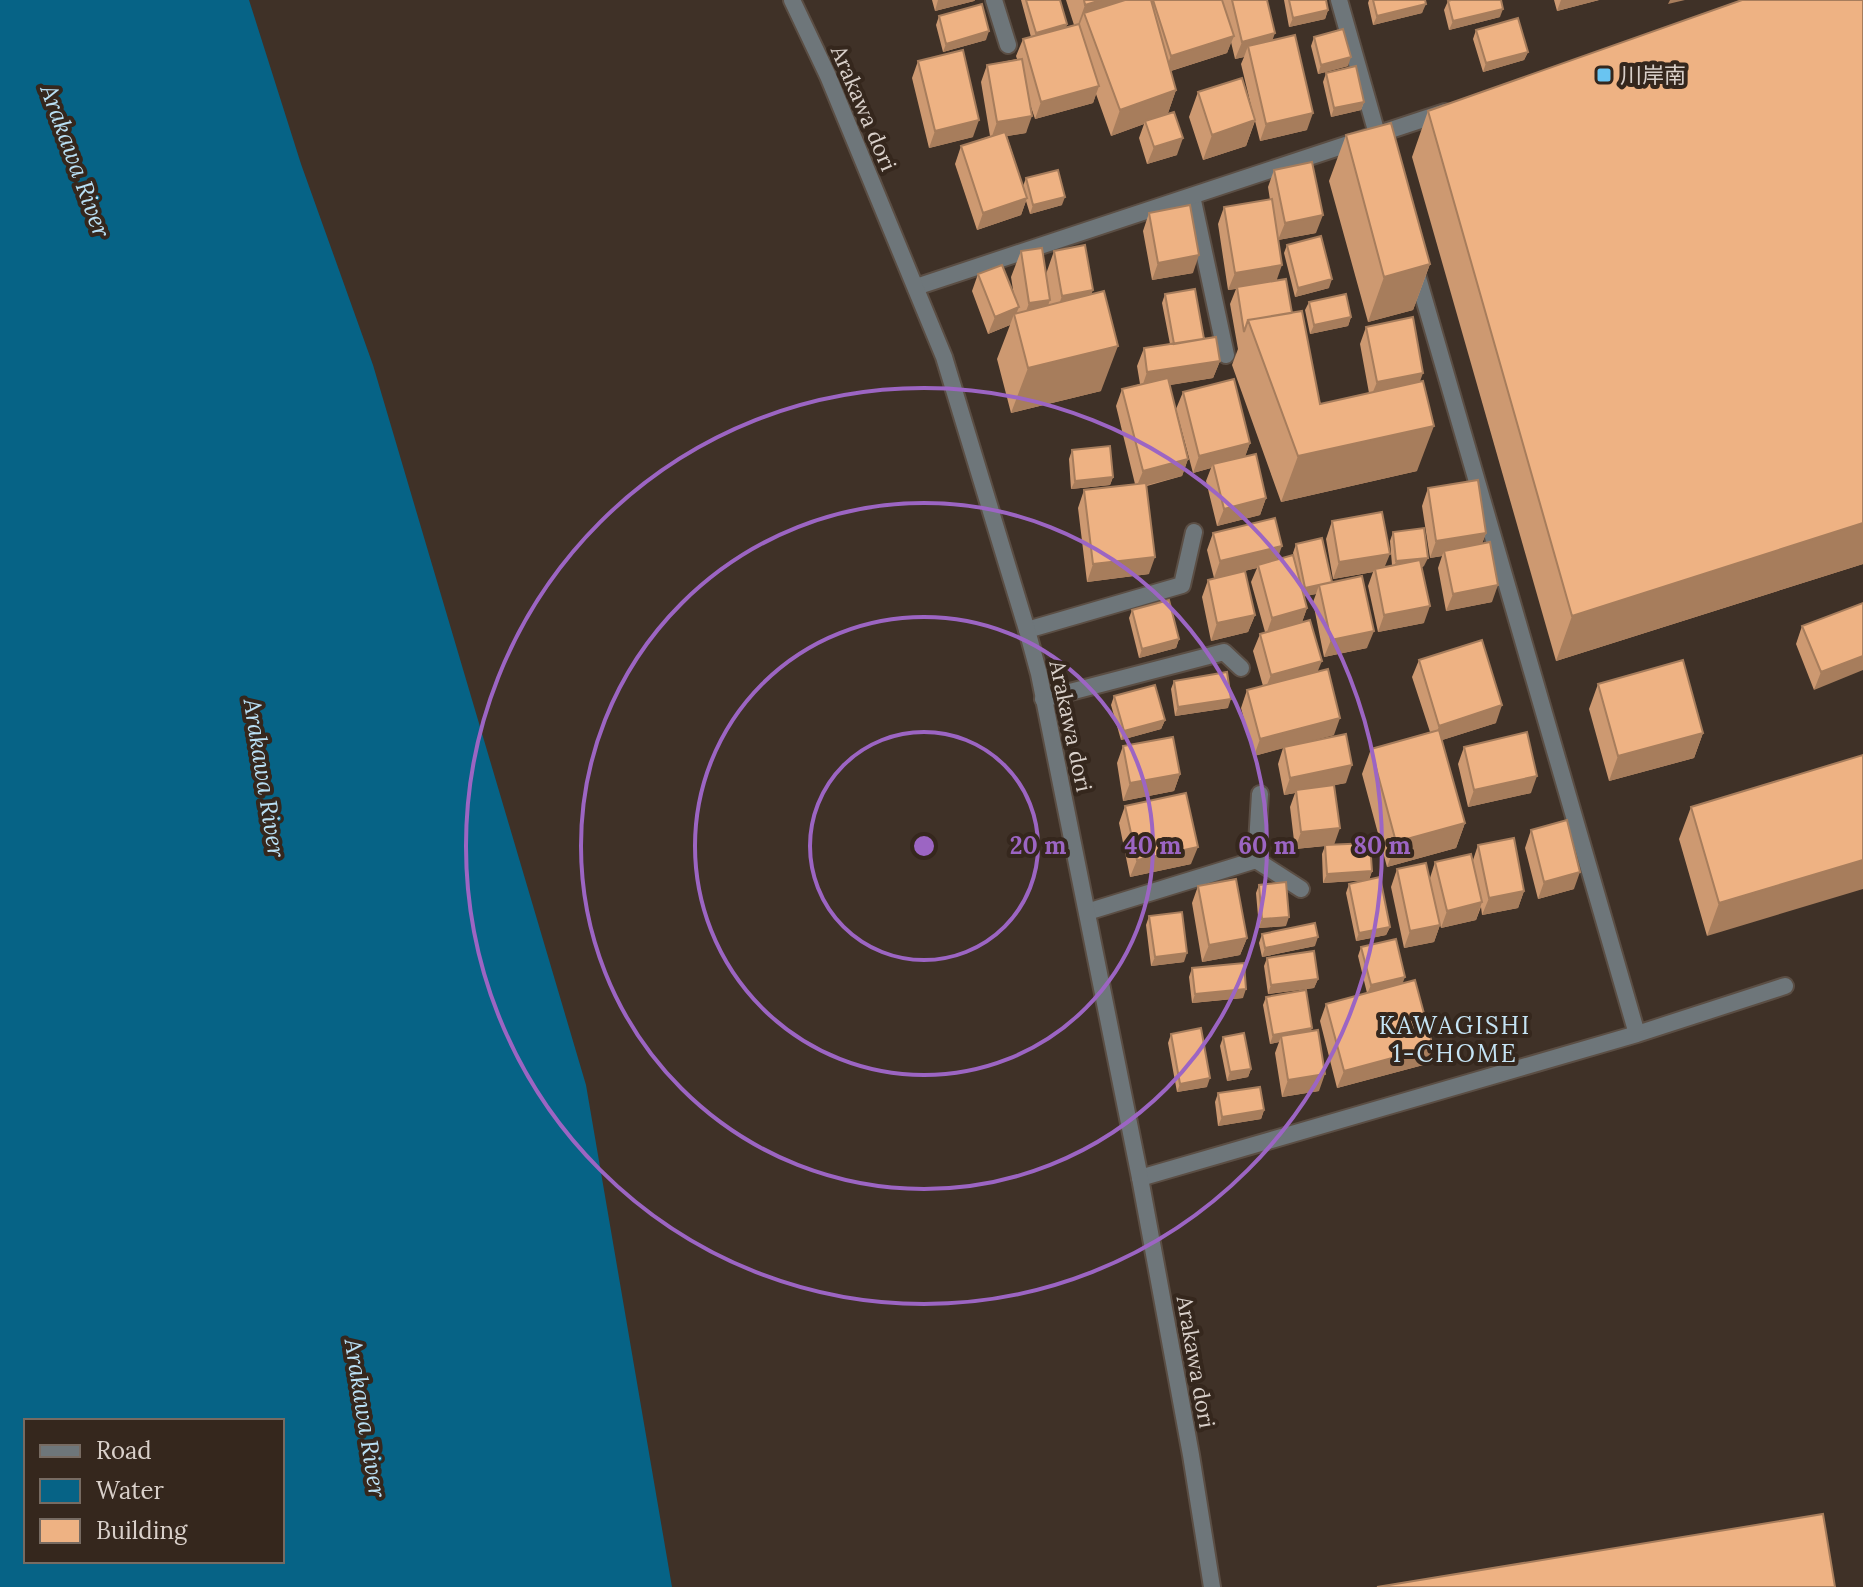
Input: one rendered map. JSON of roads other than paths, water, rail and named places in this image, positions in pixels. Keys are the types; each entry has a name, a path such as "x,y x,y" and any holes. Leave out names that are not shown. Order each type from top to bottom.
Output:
{"street":[{"name":"Arakawa dori","path":"792,0 828,76 944,357 1027,630 1140,1178 1212,1587"},
{"path":"994,0 1008,45"},
{"path":"1339,0 1386,165"},
{"path":"916,287 1465,105"},
{"path":"1192,196 1226,355"},
{"path":"1412,257 1637,1034"},
{"path":"1027,630 1182,585 1194,532"},
{"path":"1043,699 1224,652 1241,668"},
{"path":"1256,860 1260,794"},
{"path":"1087,912 1256,860 1301,889"},
{"path":"1140,1178 1637,1034 1785,986"}],"water":[{"name":"Arakawa River","path":"0,0 249,0 301,164 373,365 586,1085 672,1587 0,1587"}],"place":[{"name":"川岸南","path":"1604,75"}],"district":[{"name":"KAWAGISHI 1-CHOME","path":"1455,1040"}]}
